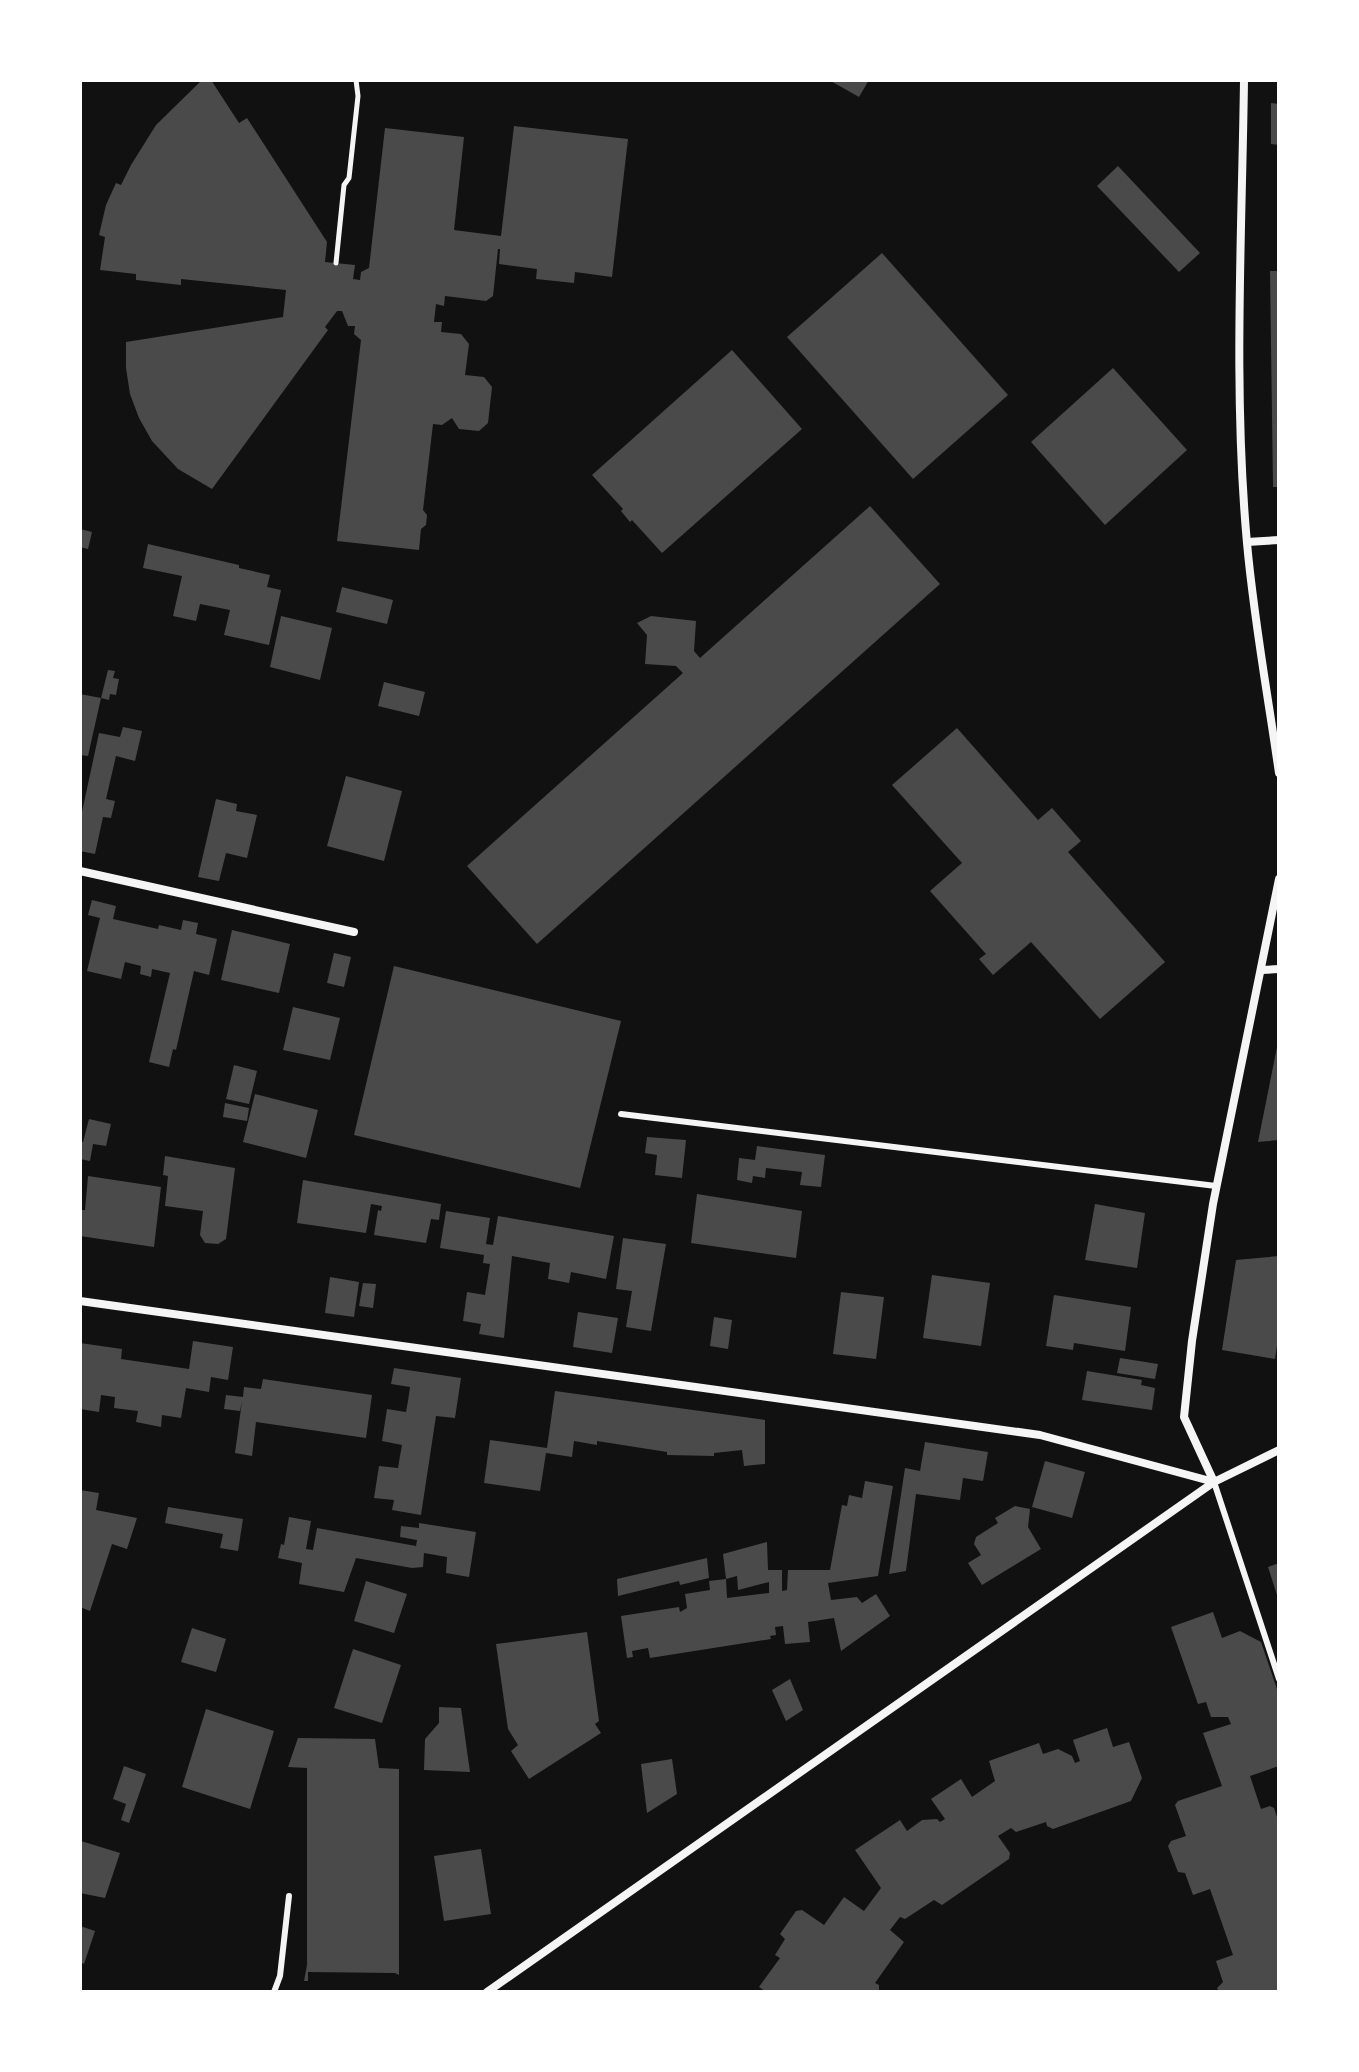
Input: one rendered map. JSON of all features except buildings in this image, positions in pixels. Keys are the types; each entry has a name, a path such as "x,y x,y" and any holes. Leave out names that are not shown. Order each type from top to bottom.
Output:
{"street":[{"path":"1244,80 1240,406 1247,542 1258,647 1279,773"},
{"path":"1247,542 1279,540"},
{"path":"80,871 354,932"},
{"path":"1214,1482 1184,1417 1192,1341 1216,1186 1279,879"},
{"path":"1262,970 1279,969"},
{"path":"80,1301 1040,1435 1214,1482"},
{"path":"487,1992 1214,1482 1279,1450"}],"lane":[{"path":"621,1114 1216,1186"},
{"path":"1214,1482 1279,1679"},
{"path":"274,1992 280,1976 289,1896"}],"path":[{"path":"336,263 358,96 356,80"}]}
